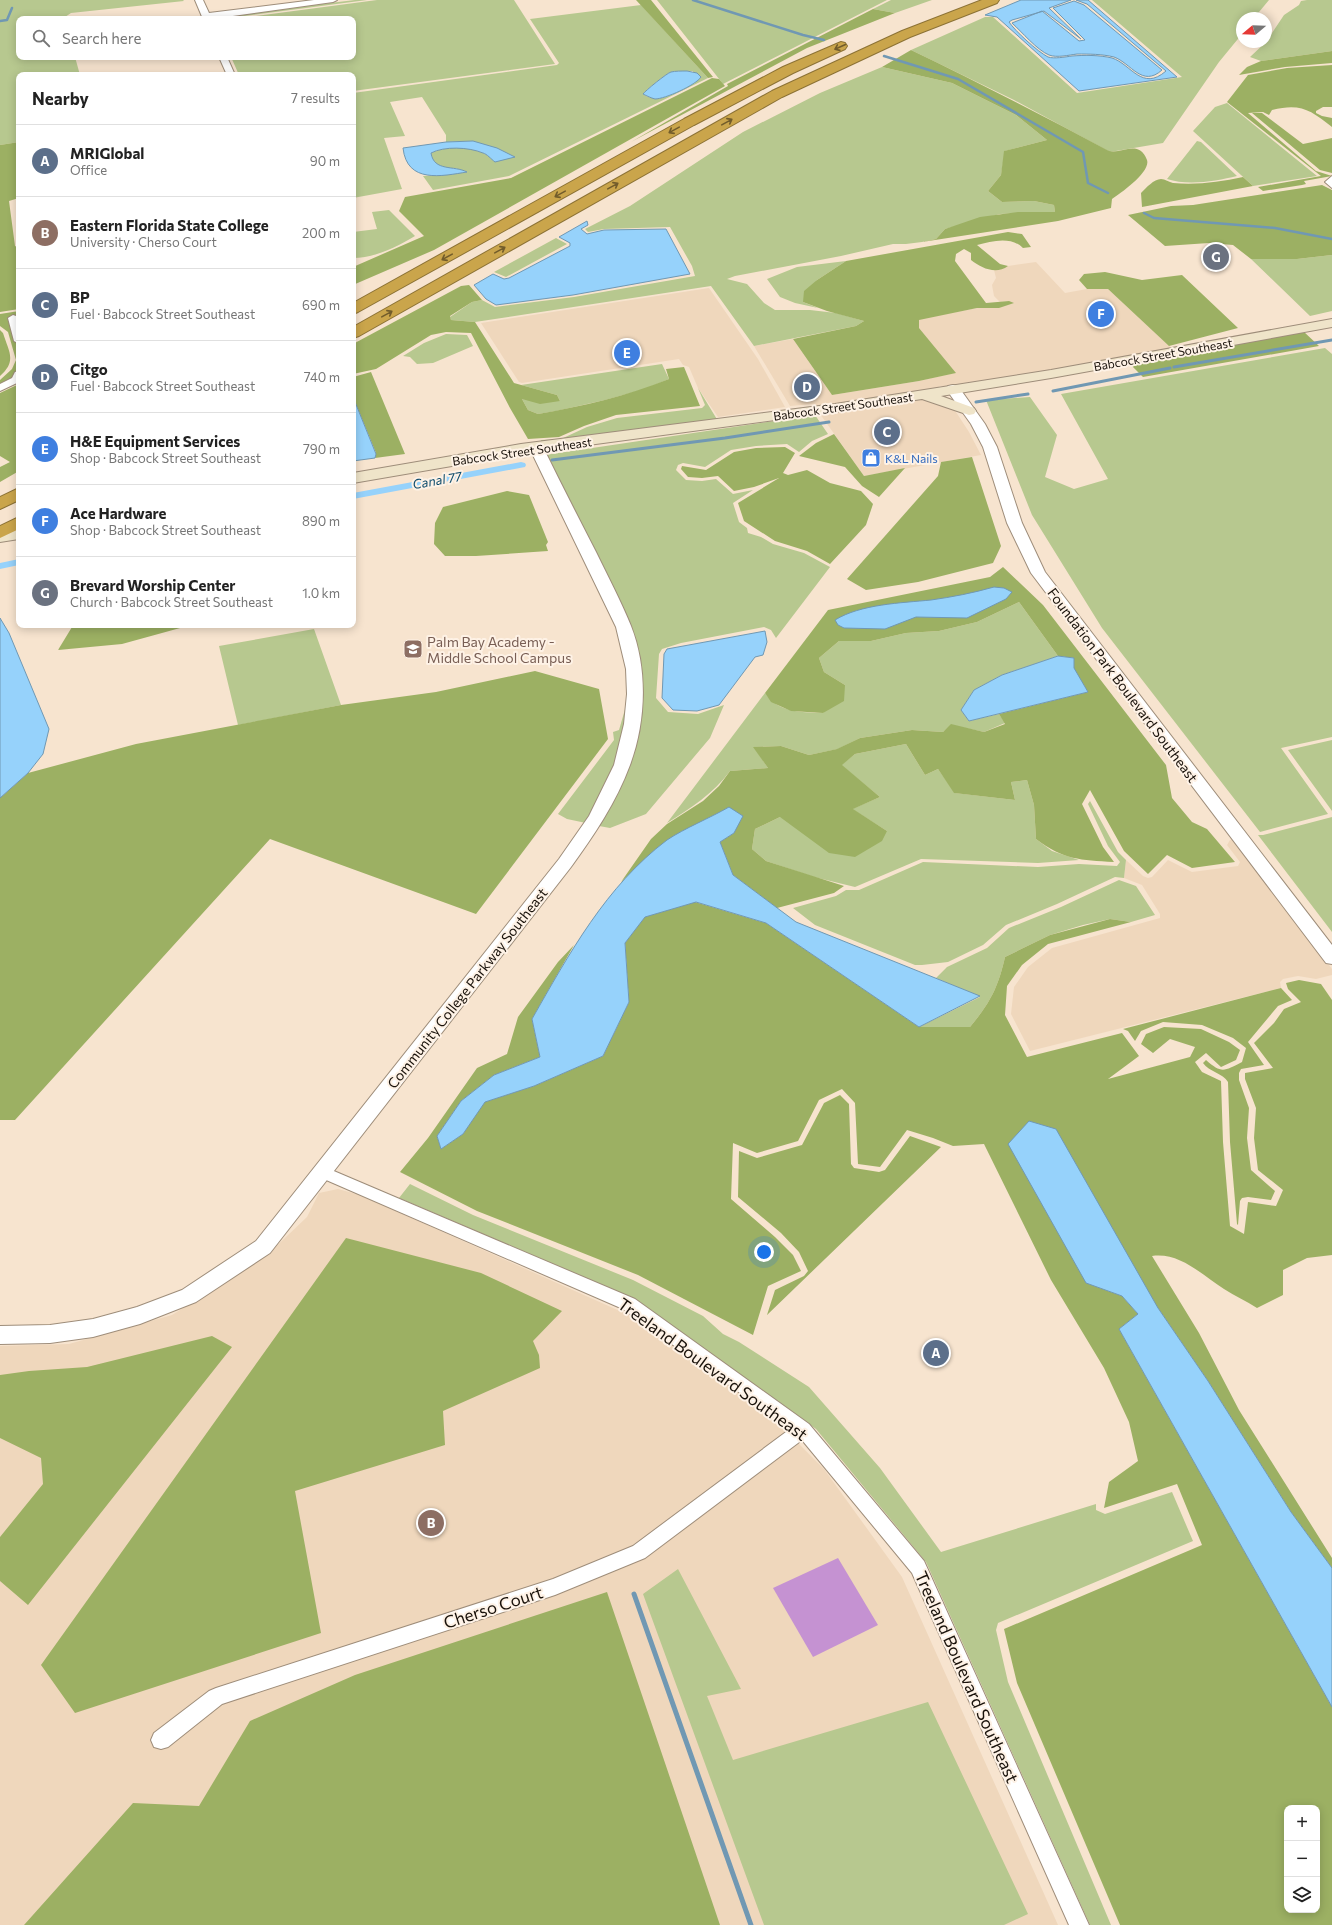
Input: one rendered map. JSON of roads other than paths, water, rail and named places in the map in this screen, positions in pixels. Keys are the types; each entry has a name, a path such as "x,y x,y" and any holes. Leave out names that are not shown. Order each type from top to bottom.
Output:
{"highway":[{"path":"356,331 777,94 906,34 993,0"},
{"path":"356,307 689,122 788,70 850,42"},
{"path":"0,504 16,495"},
{"path":"0,533 16,524"}],"main road":[{"name":"Babcock Street Southeast","path":"356,478 536,448 807,412 953,390 1051,374 1332,323"},
{"path":"924,394 969,411"},
{"path":"0,537 16,534"}],"street":[{"path":"199,0 205,16"},
{"path":"220,16 333,0"},
{"path":"224,60 230,72"},
{"path":"0,320 16,318"},
{"path":"0,388 16,380"},
{"name":"Foundation Park Boulevard Southeast","path":"953,390 969,411 990,446 1000,472 1008,506 1022,544 1038,573 1332,958"},
{"name":"Community College Parkway Southeast","path":"0,1335 50,1334 93,1328 140,1315 189,1296 263,1247 565,862 597,818 622,765 632,724 635,694 634,669 624,627 536,448"},
{"name":"Treeland Boulevard Southeast","path":"322,1172 628,1304 803,1429 918,1567 1079,1925"},
{"name":"Cherso Court","path":"161,1740 216,1697 555,1587 639,1552 803,1429"}],"water":[{"path":"1021,0 1071,0 1049,8 1081,39 1044,11 1009,22 1027,41 1050,58 1087,55 1112,58 1119,61 1137,75 1150,79 1158,77 1166,71 1087,4 1076,0 1088,0 1177,77 1079,91 997,17 985,15"},
{"path":"1074,1 1084,5 1162,70 1155,75 1148,76 1137,72 1114,57 1086,54 1052,56 1044,53 1012,23 1042,11 1079,41 1085,40 1053,8"},
{"path":"674,71 697,73 701,77 693,84 666,97 655,99 643,94 669,73"},
{"path":"473,141 497,148 515,157 495,162 486,154 471,149 443,149 431,153 436,163 440,166 467,172 437,176 427,175 411,168 406,160 403,148 446,142"},
{"path":"587,221 588,225 581,229 587,234 604,230 666,229 690,274 573,295 496,305 486,299 474,285 493,274 504,279 509,278 570,246 570,243 559,237"},
{"path":"356,404 376,454 375,458 356,461"},
{"path":"994,587 1004,588 1012,592 1006,599 967,618 916,617 885,629 844,628 838,625 835,620 869,607 947,598"},
{"path":"0,618 9,633 49,729 43,754 28,773 0,798"},
{"path":"765,631 767,642 763,655 755,657 719,705 697,711 673,710 662,698 664,654 667,649"},
{"path":"1058,656 1074,658 1074,668 1088,692 969,721 961,710 974,690 1002,675"},
{"path":"729,807 743,816 734,833 720,842 733,875 796,922 980,996 919,1027 766,923 696,902 645,917 625,943 629,1002 603,1056 534,1086 485,1102 463,1134 441,1149 437,1136 461,1101 494,1075 540,1057 532,1019 590,922 625,878 645,858 667,840"},
{"path":"1029,1121 1056,1129 1158,1308 1208,1381 1291,1512 1332,1568 1332,1707 1119,1329 1138,1314 1122,1296 1086,1283 1008,1144"}],"waterway":[{"path":"693,0 803,35 824,40"},
{"path":"0,21 7,20 12,8"},
{"path":"884,56 958,79 1083,152 1088,183 1108,193"},
{"path":"1144,213 1154,218 1275,228 1332,239"},
{"path":"1174,367 1332,340"},
{"path":"1053,391 1170,368"},
{"path":"976,402 1028,394"},
{"path":"552,460 725,438 829,422"},
{"name":"Canal 77","path":"356,495 521,465"},
{"name":"Canal 77","path":"0,566 16,563"},
{"path":"634,1594 751,1925"}],"place":[{"name":"Brevard Worship Center","path":"1216,257"},
{"name":"Ace Hardware","path":"1101,314"},
{"name":"H&E Equipment Services","path":"627,353"},
{"name":"Citgo","path":"807,387"},
{"name":"BP","path":"887,432"},
{"name":"K&L Nails","path":"871,458"},
{"name":"Palm Bay Academy - Middle School Campus","path":"413,649"},
{"name":"MRIGlobal","path":"936,1353"},
{"name":"Eastern Florida State College","path":"431,1523"}]}
